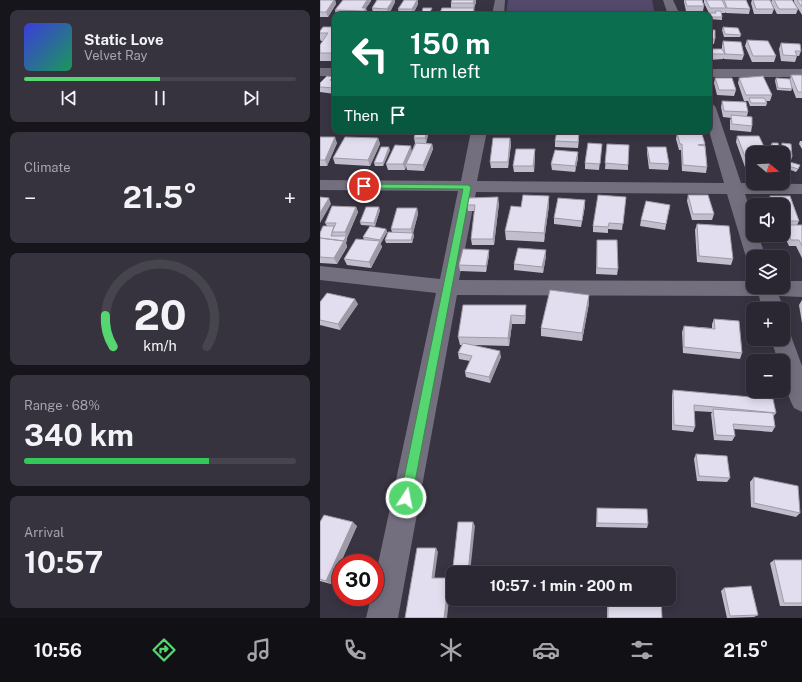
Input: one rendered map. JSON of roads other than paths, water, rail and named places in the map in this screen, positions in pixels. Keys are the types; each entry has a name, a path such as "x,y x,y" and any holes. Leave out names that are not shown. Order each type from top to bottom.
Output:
{"street":[{"path":"498,12 500,0"},
{"path":"668,0 673,12"},
{"path":"320,72 332,72"},
{"path":"712,73 802,73"},
{"path":"712,118 754,250"},
{"path":"382,618 478,134"},
{"path":"320,185 802,189"},
{"path":"320,273 447,287 746,288"},
{"path":"790,289 802,289"},
{"path":"784,346 802,401"}]}
